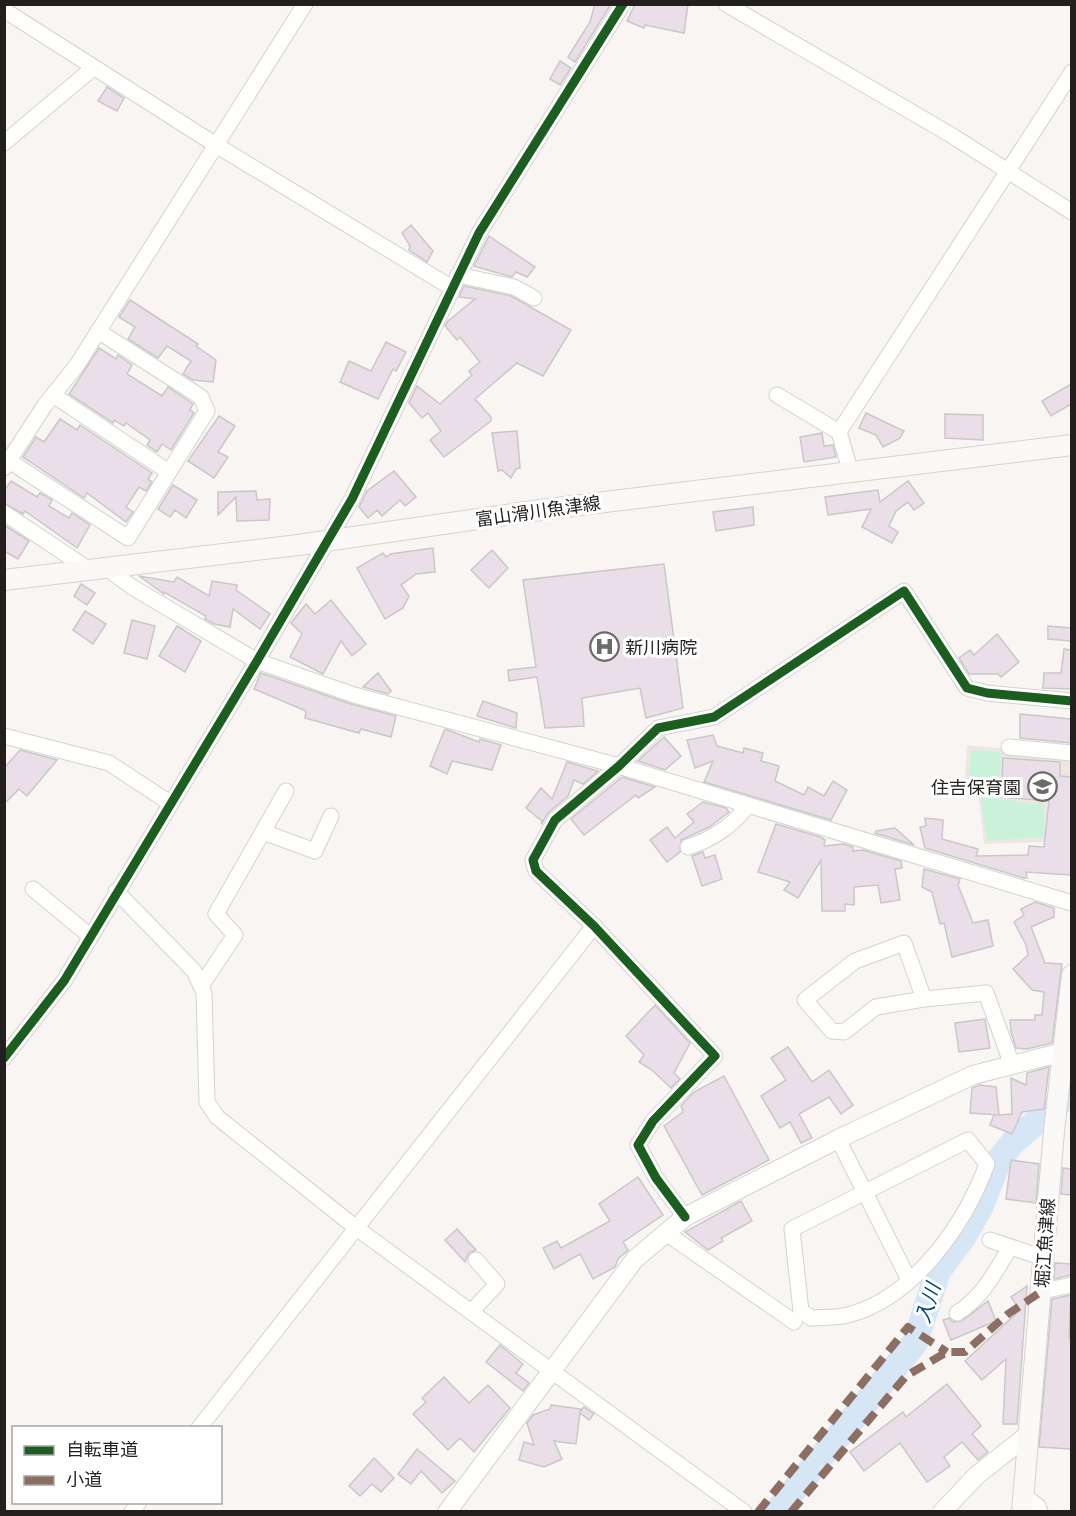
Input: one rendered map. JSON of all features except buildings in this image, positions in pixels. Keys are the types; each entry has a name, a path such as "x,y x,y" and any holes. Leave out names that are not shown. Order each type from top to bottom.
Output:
{"main road":[{"name":"富山滑川魚津線","path":"4,580 1071,445"},
{"name":"堀江魚津線","path":"1023,1504 1071,975"}],"street":[{"path":"98,331 201,397 207,411 128,538 7,464 98,331 305,4"},
{"path":"4,1058 64,981 116,891 258,661 352,499 479,233 623,4"},
{"path":"726,4 951,135 1071,212"},
{"path":"4,10 92,69 216,145 455,281 514,287 534,298"},
{"path":"4,143 92,69"},
{"path":"839,432 1071,72"},
{"path":"53,395 169,472"},
{"path":"777,395 839,432 851,473"},
{"path":"4,513 258,661 354,695 619,766 1071,903"},
{"path":"685,1217 656,1178 638,1145 653,1121 715,1056 594,926 536,871 533,860 555,820 619,766 658,728 714,717 904,591 967,688 987,693 1071,701"},
{"path":"4,736 109,763 170,803"},
{"path":"1009,747 1071,753"},
{"path":"201,986 235,935 216,914 286,792"},
{"path":"688,847 705,842 740,816 748,805"},
{"path":"263,832 315,851 331,816"},
{"path":"33,889 90,936"},
{"path":"116,891 194,971 201,986 204,993 207,1102 217,1117 355,1227 744,1512"},
{"path":"201,1426 594,926"},
{"path":"924,999 904,943 855,960 805,1000 832,1030 844,1032 876,1007 924,999 986,993 1012,1065"},
{"path":"447,1512 635,1259 685,1217 838,1139 973,1075 1063,1052"},
{"path":"838,1139 909,1280"},
{"path":"968,1140 987,1164 964,1215 940,1248 909,1280 880,1300 848,1315 811,1318 801,1311 792,1229 864,1191 968,1140"},
{"path":"666,1233 794,1322"},
{"path":"990,1240 1044,1258"},
{"path":"957,1312 971,1305 1010,1247"},
{"path":"471,1311 497,1284 476,1260"},
{"path":"1042,1291 1071,1285"},
{"path":"942,1512 977,1475 1029,1434"},
{"path":"1023,1504 1038,1506 1040,1512"}],"shaded area":[{"path":"967,745 1071,756 1071,841 984,844 979,797 964,796"}],"green space":[{"path":"971,750 1001,752 999,799 1044,805 1044,837 987,841 980,794 968,793"}],"waterway":[{"name":"入川","path":"776,1512 915,1343 938,1271 962,1239 980,1208 999,1160 1015,1140 1072,1092"}],"marked path":[{"path":"791,1512 906,1376 947,1352 965,1352 1008,1314 1042,1291"},
{"path":"758,1512 908,1327 947,1352"}],"cycle path":[{"path":"4,1058 64,981 257,661 352,499 479,233 623,4"},
{"path":"685,1217 656,1178 638,1145 653,1121 715,1056 594,926 536,871 533,860 555,820 619,766 658,728 714,717 904,591 967,688 987,693 1072,701"}],"place":[{"name":"新川病院","path":"604,647"},
{"name":"住吉保育園","path":"1042,787"}]}
